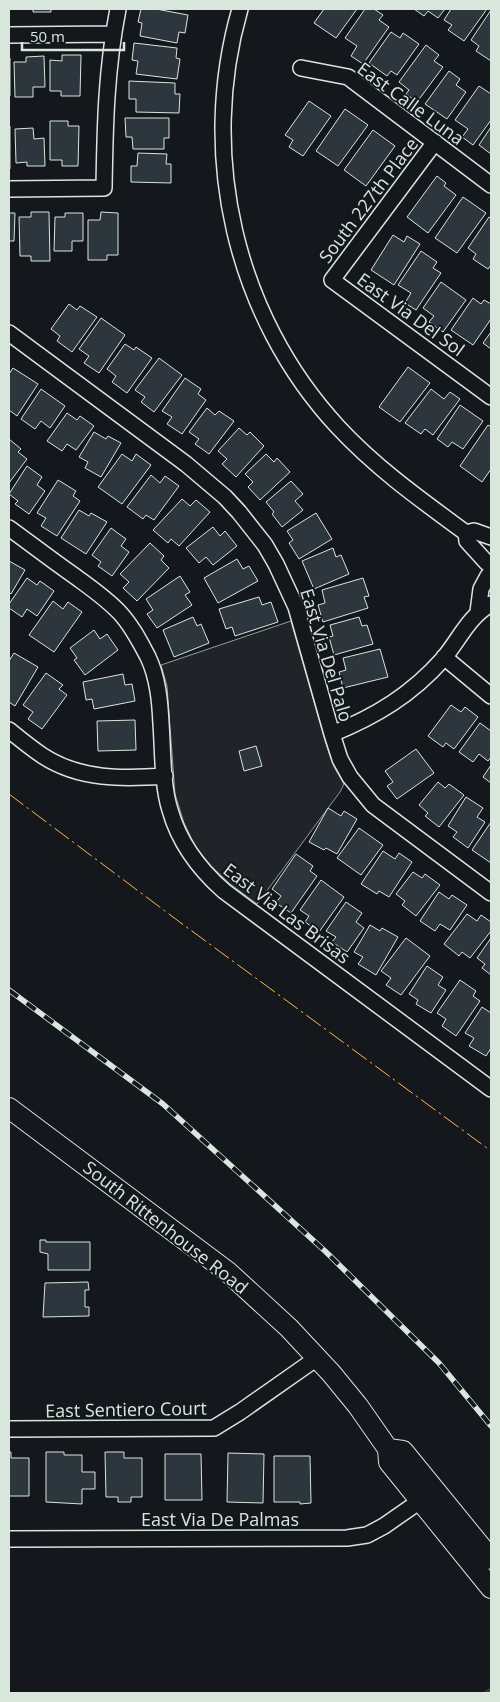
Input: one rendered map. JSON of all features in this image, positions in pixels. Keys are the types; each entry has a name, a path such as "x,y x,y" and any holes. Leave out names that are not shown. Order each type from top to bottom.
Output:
{"main road":[{"name":"South Rittenhouse Road","path":"9,1108 228,1272 289,1328 358,1406 388,1450 389,1462 491,1588"},
{"path":"388,1450 403,1451 491,1559"}],"street":[{"path":"9,189 104,188 105,115 113,34 118,9"},
{"path":"240,9 230,47 225,84 223,157 234,233 250,284 261,311 303,385 337,427 376,465 466,532 467,541 489,568 481,589 485,608 444,658 423,680 394,702 360,723 332,734"},
{"path":"9,35 113,34"},
{"name":"East Calle Luna","path":"301,68 348,77 491,184"},
{"name":"South 227th Place","path":"332,280 435,142"},
{"name":"East Via Del Sol","path":"332,280 491,396"},
{"name":"East Via Del Palo","path":"9,333 186,464 225,497 252,528 276,564 296,607 332,734 340,759 350,777 373,805 491,893"},
{"name":"East Via Las Brisas","path":"9,528 105,599 130,625 149,660 156,679 169,809 176,828 197,864 210,878 491,1089"},
{"path":"466,532 474,530 491,536"},
{"path":"444,658 491,696"},
{"path":"9,730 44,757 80,772 101,777 125,779 165,776"},
{"name":"East Sentiero Court","path":"9,1429 214,1428 317,1358"},
{"name":"East Via De Palmas","path":"9,1538 347,1538 367,1535 384,1526 420,1501"}],"shaded area":[{"path":"291,621 326,744 334,767 344,784 257,904 229,883 210,865 195,846 184,823 175,794 167,686 161,665"}],"building":[{"path":"33,9 51,9 51,12 33,12"},
{"path":"141,9 156,9 188,15 185,33 179,32 177,43 140,36 142,23 138,22"},
{"path":"324,9 357,9 336,38 314,23"},
{"path":"365,9 374,9 383,15 379,20 389,27 363,64 351,56 357,46 345,38"},
{"path":"414,9 445,9 438,18 428,11 424,16"},
{"path":"451,9 487,9 464,41 448,30 452,25 444,20"},
{"path":"491,10 491,61 476,51 479,46 471,40"},
{"path":"391,32 400,38 403,33 419,44 397,75 391,71 387,76 369,63"},
{"path":"134,43 177,48 176,58 180,59 177,79 136,74 138,61 132,60"},
{"path":"426,45 439,55 434,61 443,67 417,102 406,94 409,90 399,82"},
{"path":"62,55 81,55 80,96 61,96 61,91 50,91 50,60 62,61"},
{"path":"44,56 45,87 33,87 33,97 15,97 14,62 26,62 26,57"},
{"path":"10,58 10,96 9,96"},
{"path":"449,71 460,79 456,85 466,92 447,119 425,104"},
{"path":"129,81 175,83 175,94 180,94 179,113 136,112 136,99 129,99"},
{"path":"479,86 491,94 491,120 473,145 462,137 468,129 455,120"},
{"path":"309,101 331,116 303,156 289,147 293,140 285,135"},
{"path":"345,109 368,125 338,166 316,151"},
{"path":"125,118 169,118 169,138 164,138 164,149 133,149 132,137 126,137"},
{"path":"50,121 68,121 68,126 79,126 78,166 62,166 62,160 50,160"},
{"path":"10,126 10,169 9,169"},
{"path":"491,127 491,154 479,145"},
{"path":"33,128 34,139 44,138 45,166 27,166 27,162 16,163 15,129"},
{"path":"373,130 395,146 366,186 344,170"},
{"path":"138,153 167,154 166,164 171,164 171,183 131,182 131,166 137,166"},
{"path":"437,176 446,183 444,186 456,195 428,233 407,217"},
{"path":"463,197 486,213 457,253 435,238"},
{"path":"31,212 49,212 50,261 31,261 31,256 20,256 19,217 31,217"},
{"path":"101,212 118,213 118,255 107,255 107,260 88,260 88,220 100,220"},
{"path":"9,213 15,213 14,241 9,241"},
{"path":"65,213 83,213 83,241 72,241 72,251 54,251 55,217 65,217"},
{"path":"489,217 491,218 491,265 488,269 473,259 476,254 468,248"},
{"path":"393,235 404,242 407,236 420,244 394,285 371,270"},
{"path":"421,251 437,262 433,268 441,273 416,310 405,303 411,293 398,285"},
{"path":"441,282 466,300 443,332 429,322 434,316 423,308"},
{"path":"473,298 481,304 484,300 491,304 491,319 473,345 451,330"},
{"path":"69,304 77,310 80,306 97,317 72,352 57,341 60,336 51,329"},
{"path":"101,318 125,335 99,373 84,363 89,356 79,349"},
{"path":"491,332 491,349 483,343"},
{"path":"125,344 134,350 136,347 152,358 127,393 112,382 116,376 107,369"},
{"path":"159,358 182,375 154,412 141,402 145,397 135,390"},
{"path":"408,367 430,383 400,422 379,407"},
{"path":"13,368 38,384 17,416 9,410 9,374"},
{"path":"185,378 201,389 198,394 206,400 182,434 167,424 172,417 162,411"},
{"path":"41,389 65,406 50,428 41,421 35,429 21,419"},
{"path":"431,389 444,399 450,392 460,399 433,435 425,429 421,434 405,423"},
{"path":"460,405 483,421 463,449 452,442 448,447 437,439"},
{"path":"207,408 215,415 219,411 234,421 209,454 195,444 199,439 189,432"},
{"path":"67,413 77,420 80,416 94,426 76,450 67,444 62,451 47,441"},
{"path":"488,425 491,427 491,469 482,482 460,466"},
{"path":"239,428 247,435 250,432 264,446 236,477 222,464 227,459 218,451"},
{"path":"94,432 106,439 108,436 121,443 101,477 85,468 88,462 79,457"},
{"path":"9,439 21,449 18,452 27,459 9,483"},
{"path":"122,454 132,461 136,454 151,465 122,504 98,487"},
{"path":"266,454 274,462 277,458 290,472 260,500 248,487 253,482 245,474"},
{"path":"27,466 42,477 37,485 45,491 29,514 15,504 18,501 9,494"},
{"path":"151,475 160,483 165,476 179,486 154,520 146,515 143,519 127,507"},
{"path":"58,480 76,491 73,496 80,501 57,536 41,526 46,518 37,513"},
{"path":"291,481 303,494 295,501 303,510 282,527 266,502"},
{"path":"182,499 190,506 196,500 210,512 179,546 171,539 168,543 153,530"},
{"path":"79,510 89,516 91,513 107,522 86,554 61,538"},
{"path":"316,513 332,539 299,559 289,543 293,540 287,531"},
{"path":"213,527 220,536 225,531 237,546 213,565 206,557 199,563 186,548"},
{"path":"111,528 126,539 121,546 129,552 112,576 98,566 101,562 92,555"},
{"path":"150,543 164,556 161,560 169,568 137,601 123,588 129,582 120,574"},
{"path":"333,548 336,557 341,555 349,574 314,589 302,561"},
{"path":"237,559 243,569 249,566 258,581 218,603 204,578"},
{"path":"9,561 25,570 11,594 9,592"},
{"path":"180,576 190,592 185,595 192,605 157,628 147,614 153,610 146,599"},
{"path":"27,578 37,585 40,581 54,591 37,616 27,609 22,617 9,608 9,604"},
{"path":"363,578 369,596 364,597 368,608 323,622 318,605 325,603 322,590"},
{"path":"259,597 262,605 271,602 278,622 235,636 232,627 226,629 219,609"},
{"path":"53,601 63,609 68,602 82,612 54,652 29,635"},
{"path":"193,617 197,626 201,624 209,643 174,657 163,630"},
{"path":"359,617 362,626 367,625 373,644 334,655 329,637 333,636 330,625"},
{"path":"94,630 100,639 107,634 118,650 85,675 74,660 77,658 70,648"},
{"path":"380,649 388,677 343,688 339,672 346,670 343,658"},
{"path":"14,653 38,667 15,706 9,702 9,661"},
{"path":"46,673 63,685 59,689 67,695 42,729 28,719 33,712 23,705"},
{"path":"123,674 125,685 132,684 135,701 94,709 92,699 86,700 83,682"},
{"path":"451,705 461,712 465,707 478,717 454,749 446,743 443,747 428,736"},
{"path":"135,720 136,750 98,751 97,721"},
{"path":"480,723 491,731 491,757 488,761 479,754 473,762 459,752"},
{"path":"256,746 262,766 244,771 239,751"},
{"path":"416,749 434,773 397,799 387,786 393,782 385,771"},
{"path":"491,765 491,783 483,777"},
{"path":"438,782 445,788 449,784 464,795 439,827 425,816 428,813 419,805"},
{"path":"466,797 483,808 477,817 485,822 468,848 453,837 457,832 448,826"},
{"path":"328,808 341,816 344,811 357,819 337,854 309,842"},
{"path":"491,822 491,863 472,850"},
{"path":"359,828 383,845 361,875 337,858"},
{"path":"383,851 395,859 399,853 412,862 389,897 379,891 377,894 361,884"},
{"path":"296,854 313,866 310,871 317,876 291,913 276,903 281,896 272,889"},
{"path":"413,872 422,878 425,874 440,885 416,916 402,905 405,901 396,894"},
{"path":"321,880 344,897 319,932 305,922 309,916 300,910"},
{"path":"439,892 449,899 452,895 467,905 450,930 440,924 435,931 420,921"},
{"path":"346,902 362,913 356,922 364,928 347,952 332,942 336,937 326,931"},
{"path":"467,914 477,921 481,915 491,922 491,931 470,958 462,952 459,956 444,944"},
{"path":"370,925 380,931 382,928 398,937 376,975 358,964 363,957 354,952"},
{"path":"406,938 430,956 401,995 386,985 391,978 381,971"},
{"path":"491,938 491,975 482,968 485,964 477,958"},
{"path":"427,966 443,977 438,985 446,990 431,1013 416,1004 418,1000 409,994"},
{"path":"460,980 476,991 473,996 480,1001 456,1036 442,1026 446,1019 437,1013"},
{"path":"482,1007 491,1013 491,1048 486,1056 469,1046 474,1038 465,1033"},
{"path":"40,1240 46,1240 46,1242 90,1242 90,1270 48,1270 48,1254 40,1252"},
{"path":"88,1282 89,1290 85,1290 85,1307 89,1307 89,1316 43,1317 45,1283"},
{"path":"9,1452 11,1452 11,1458 29,1458 29,1496 9,1496"},
{"path":"46,1452 82,1455 82,1472 95,1472 95,1489 82,1489 82,1504 46,1502"},
{"path":"105,1452 124,1452 124,1458 142,1458 142,1497 131,1497 131,1502 118,1502 118,1497 106,1497"},
{"path":"228,1453 264,1454 263,1503 227,1502"},
{"path":"165,1454 201,1454 202,1500 165,1500"},
{"path":"274,1456 310,1456 311,1503 274,1502"}],"waterway":[{"path":"486,1693 491,1690"}],"railway":[{"path":"9,990 163,1104 325,1251 439,1363 491,1426"}],"power":[{"path":"9,794 491,1151"}]}
